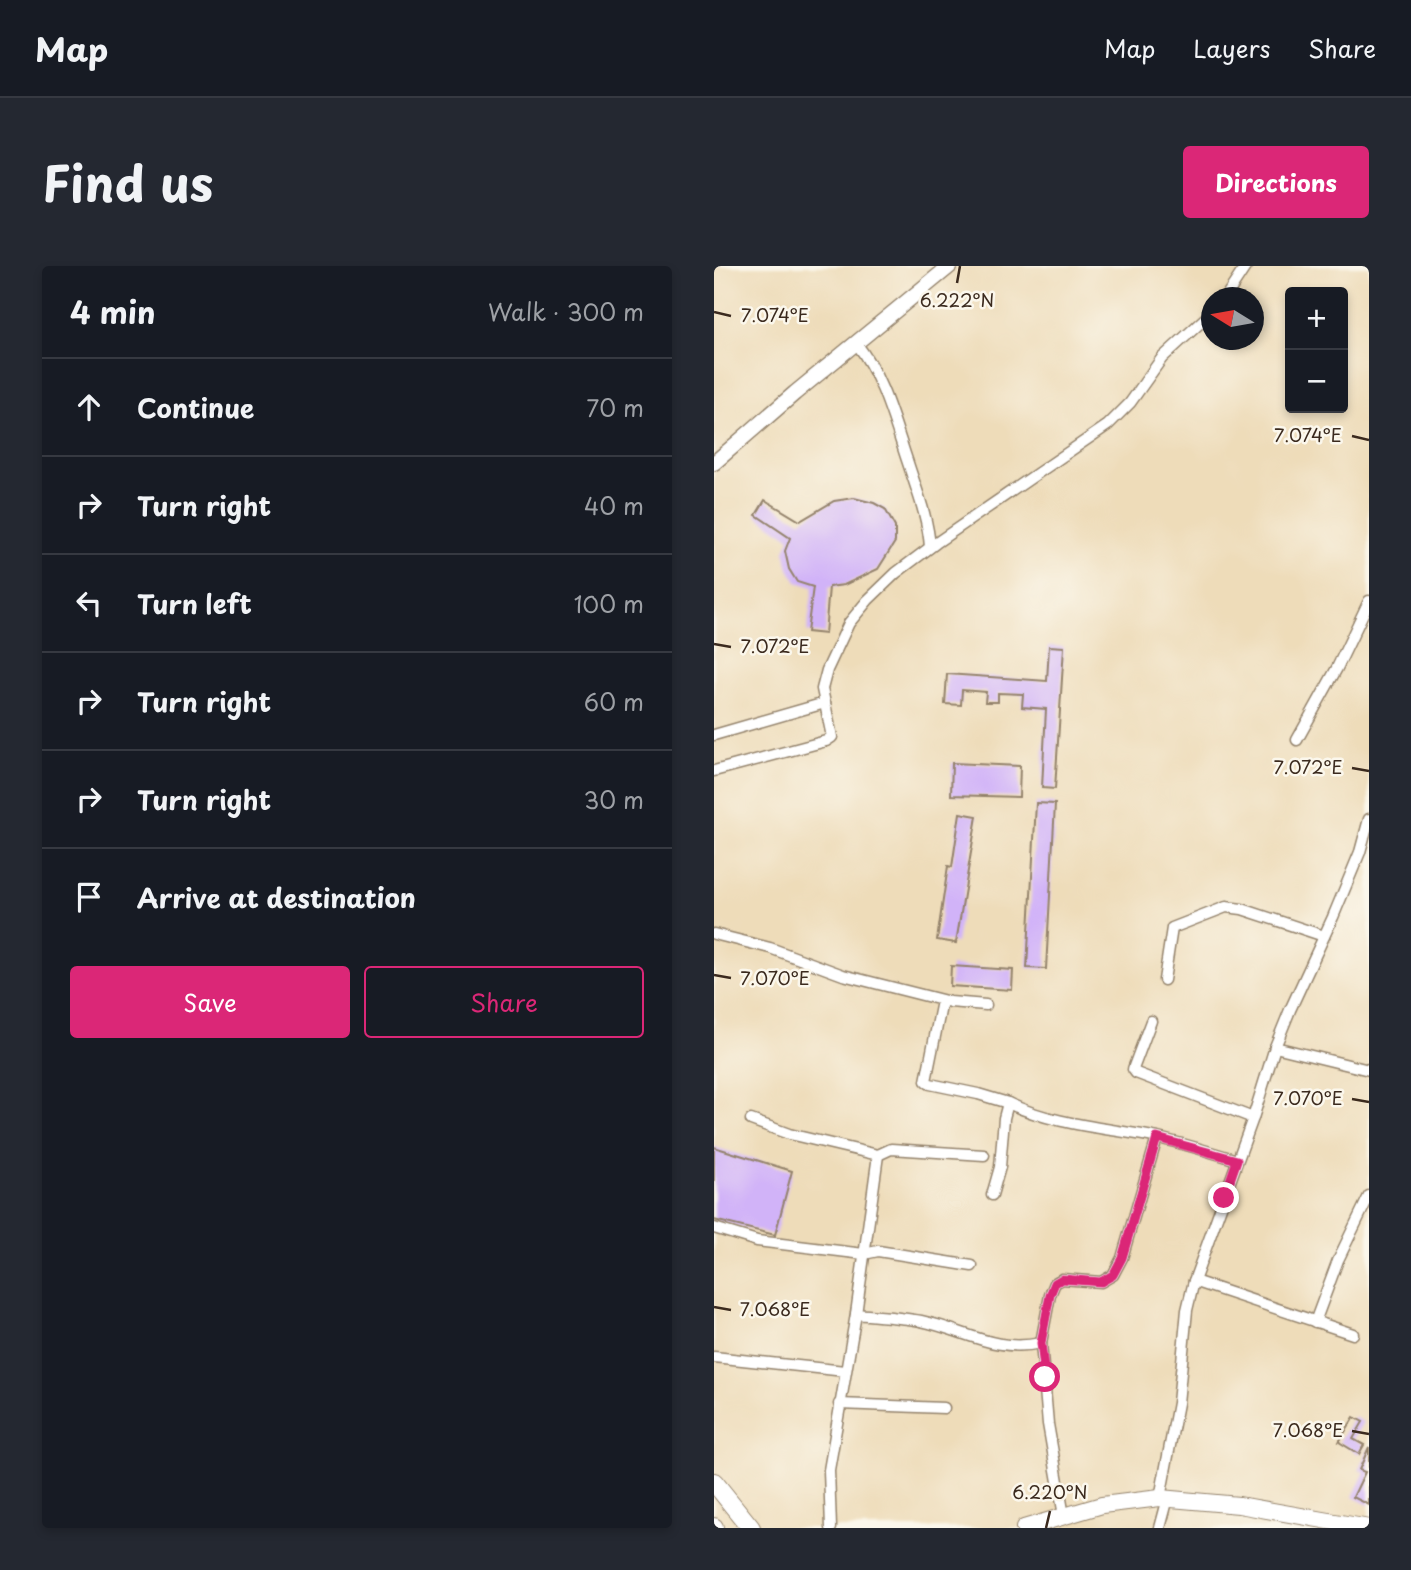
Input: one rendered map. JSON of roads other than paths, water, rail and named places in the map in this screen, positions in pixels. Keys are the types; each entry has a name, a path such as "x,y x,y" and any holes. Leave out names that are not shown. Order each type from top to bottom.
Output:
{"highway":[{"path":"714,1482 751,1528"}],"main road":[{"path":"1024,1528 1102,1505 1164,1498 1238,1504 1369,1528"}],"street":[{"path":"714,463 950,266"},
{"path":"1232,287 1245,266"},
{"path":"714,771 826,741 832,737 822,689 827,670 849,623 868,600 896,573 945,536 1108,425 1130,403 1162,358 1201,322"},
{"path":"856,343 877,377 929,526 930,547"},
{"path":"929,526 945,536"},
{"path":"1297,740 1337,668 1369,601"},
{"path":"1356,625 1369,630"},
{"path":"714,735 825,703"},
{"path":"1160,1528 1178,1403 1187,1310 1194,1281 1253,1118 1275,1047 1360,852 1369,820"},
{"path":"1164,979 1172,928 1226,907 1242,909 1324,936"},
{"path":"714,934 770,948 843,975 942,1000 986,1005"},
{"path":"942,1000 926,1081 930,1084 964,1091 1046,1116 1157,1138 1237,1160"},
{"path":"1151,1021 1133,1069 1136,1073 1253,1118"},
{"path":"1275,1047 1369,1070"},
{"path":"992,1195 1000,1167 1004,1118 1009,1104"},
{"path":"751,1120 789,1134 878,1155 891,1149 984,1155"},
{"path":"1063,1516 1048,1424 1041,1343 1050,1295 1055,1283 1062,1279 1101,1282 1113,1275 1122,1258 1157,1138"},
{"path":"831,1528 829,1470 856,1314 878,1155"},
{"path":"1315,1322 1338,1260 1369,1196"},
{"path":"714,1228 757,1241 864,1254 878,1251 972,1266"},
{"path":"1194,1281 1353,1334"},
{"path":"856,1314 919,1321 1005,1346 1041,1343"},
{"path":"714,1357 845,1371"},
{"path":"839,1404 944,1408"}]}
